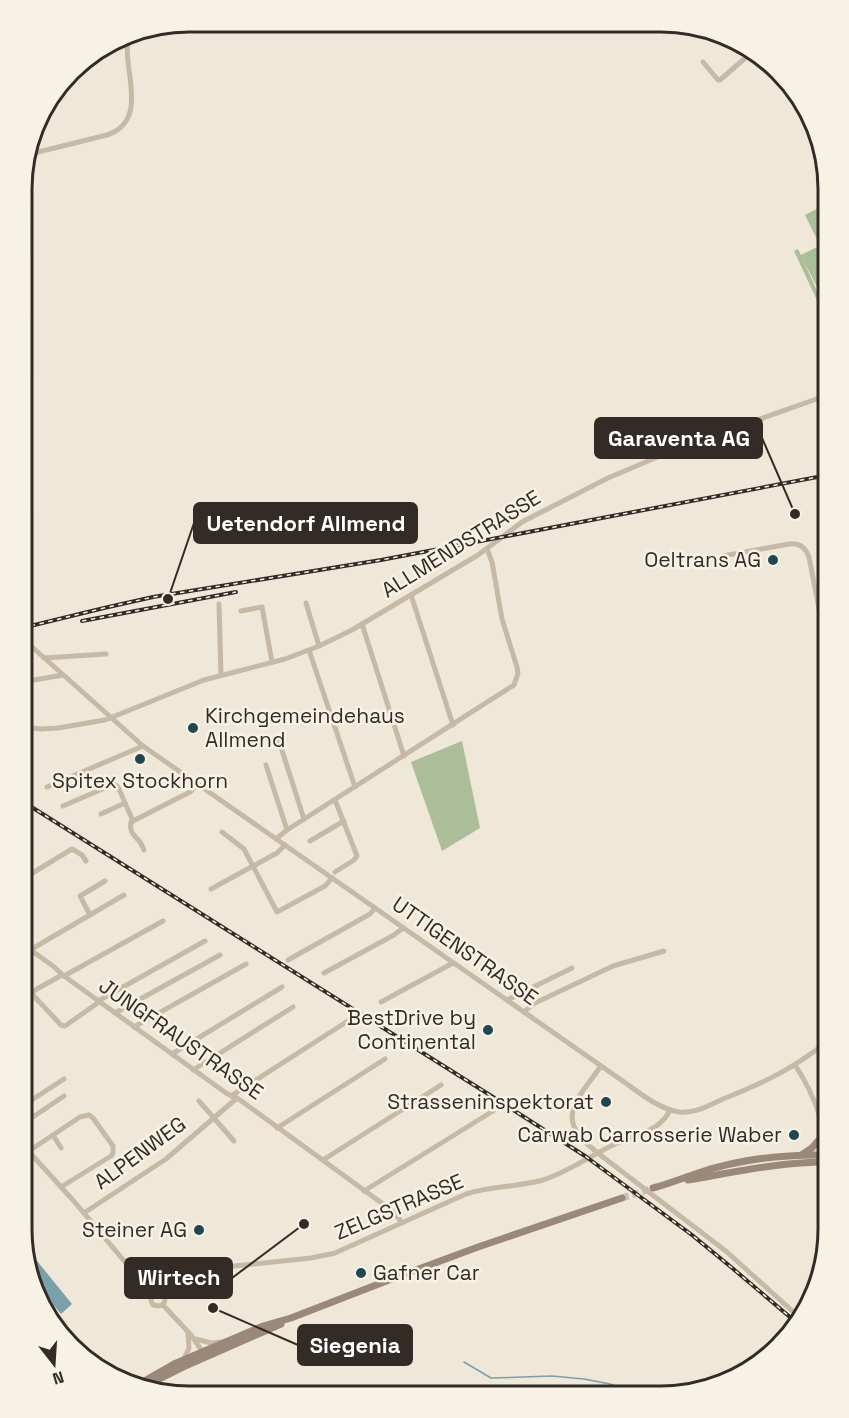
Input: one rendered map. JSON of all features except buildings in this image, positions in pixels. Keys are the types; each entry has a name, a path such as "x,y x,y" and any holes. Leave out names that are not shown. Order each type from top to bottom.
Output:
{"main road":[{"path":"802,1154 817,1144"},
{"path":"653,1188 739,1162 802,1154 817,1157"},
{"path":"671,1183 760,1167 817,1160"},
{"path":"153,1382 227,1341 263,1326 291,1318 433,1263 622,1198"},
{"path":"146,1380 183,1360 275,1327 291,1318"}],"street":[{"path":"36,153 107,135 122,128 130,113 132,100 127,45"},
{"path":"703,62 720,80 746,57"},
{"name":"ALLMENDSTRASSE","path":"32,728 47,729 94,723 194,684 319,646 362,624 487,549 522,522 628,469 731,428 818,398"},
{"path":"723,556 796,544 806,550 809,557 818,602"},
{"path":"276,839 514,685 518,674 502,619 492,562 487,549"},
{"path":"411,595 453,725"},
{"path":"306,603 319,646"},
{"path":"219,604 221,675"},
{"path":"241,610 262,607 272,662"},
{"path":"362,624 405,756"},
{"name":"UTTIGENSTRASSE","path":"32,648 143,746 276,839 334,875 375,908 601,1066"},
{"path":"309,650 355,787"},
{"path":"44,658 106,654"},
{"path":"32,680 63,675"},
{"path":"279,741 304,819"},
{"path":"47,788 143,746"},
{"path":"266,765 287,830"},
{"path":"63,806 114,784 118,787 133,821"},
{"path":"144,850 130,828 131,822 190,792 198,784"},
{"path":"222,832 242,847 277,912 325,886 334,875 354,861 357,856 335,800"},
{"path":"101,814 124,803"},
{"path":"310,841 344,820"},
{"path":"211,889 278,853 285,845"},
{"path":"32,873 72,849 82,855 86,861"},
{"path":"90,915 80,896 105,881"},
{"path":"32,949 124,896"},
{"path":"288,960 370,914 375,908"},
{"path":"162,921 34,990 32,994 61,1025 65,1026 98,1001 205,941"},
{"path":"324,973 403,928"},
{"name":"JUNGFRAUSTRASSE","path":"32,951 193,1070 394,1212 402,1223"},
{"path":"524,1012 533,1004 606,969 664,951"},
{"path":"115,1013 220,955"},
{"path":"381,1002 453,963"},
{"path":"134,1027 246,964"},
{"path":"507,1000 572,968"},
{"path":"172,1054 282,987"},
{"path":"193,1070 293,1007"},
{"name":"ALPENWEG","path":"84,1213 162,1162 214,1118 234,1097 351,1019"},
{"path":"794,1312 715,1242 579,1137 574,1130 572,1116 579,1098 601,1066 643,1095 670,1110 685,1112 701,1108 765,1082 817,1049"},
{"path":"277,1128 385,1059"},
{"path":"795,1065 808,1085 817,1109"},
{"path":"32,1100 64,1079"},
{"path":"323,1160 441,1085"},
{"path":"32,1118 64,1096"},
{"name":"ALPENWEG","path":"199,1101 234,1141"},
{"name":"ZELGSTRASSE","path":"164,1294 185,1280 210,1269 323,1256 349,1247 475,1191 535,1182 555,1175 653,1128 664,1119 670,1110"},
{"path":"364,1191 493,1111"},
{"path":"32,1149 80,1117 88,1115 93,1118 114,1150 111,1156 61,1186"},
{"path":"53,1135 61,1148"},
{"path":"32,1154 152,1294 153,1305 163,1305"},
{"path":"152,1294 160,1291 164,1294 163,1305"},
{"path":"163,1305 205,1354"},
{"path":"183,1360 189,1348 188,1332"},
{"path":"194,1339 211,1343 227,1341"}],"green space":[{"path":"818,208 818,241 805,215"},
{"path":"817,247 818,249 817,287 803,260 818,293 818,302 794,251 798,249 801,255"},
{"path":"462,741 480,828 442,851 411,762"}],"water":[{"path":"35,1258 72,1304 61,1314 43,1289"}],"waterway":[{"path":"464,1362 491,1378 552,1376 584,1379 616,1386"}],"tunnel":[{"path":"622,1198 651,1189"}],"railway":[{"path":"32,626 153,597 381,560 818,477"},
{"path":"82,621 236,592"},
{"path":"32,807 585,1156 692,1235 791,1318"}],"place":[{"name":"Garaventa AG","path":"795,514"},
{"name":"Oeltrans AG","path":"773,560"},
{"name":"Uetendorf Allmend","path":"168,599"},
{"name":"Kirchgemeindehaus Allmend","path":"193,728"},
{"name":"Spitex Stockhorn","path":"140,759"},
{"name":"BestDrive by Continental","path":"488,1030"},
{"name":"Strasseninspektorat","path":"606,1102"},
{"name":"Carwab Carrosserie Waber","path":"794,1135"},
{"name":"Wirtech","path":"304,1224"},
{"name":"Steiner AG","path":"199,1230"},
{"name":"Gafner Car","path":"361,1273"},
{"name":"Siegenia","path":"213,1308"}]}
